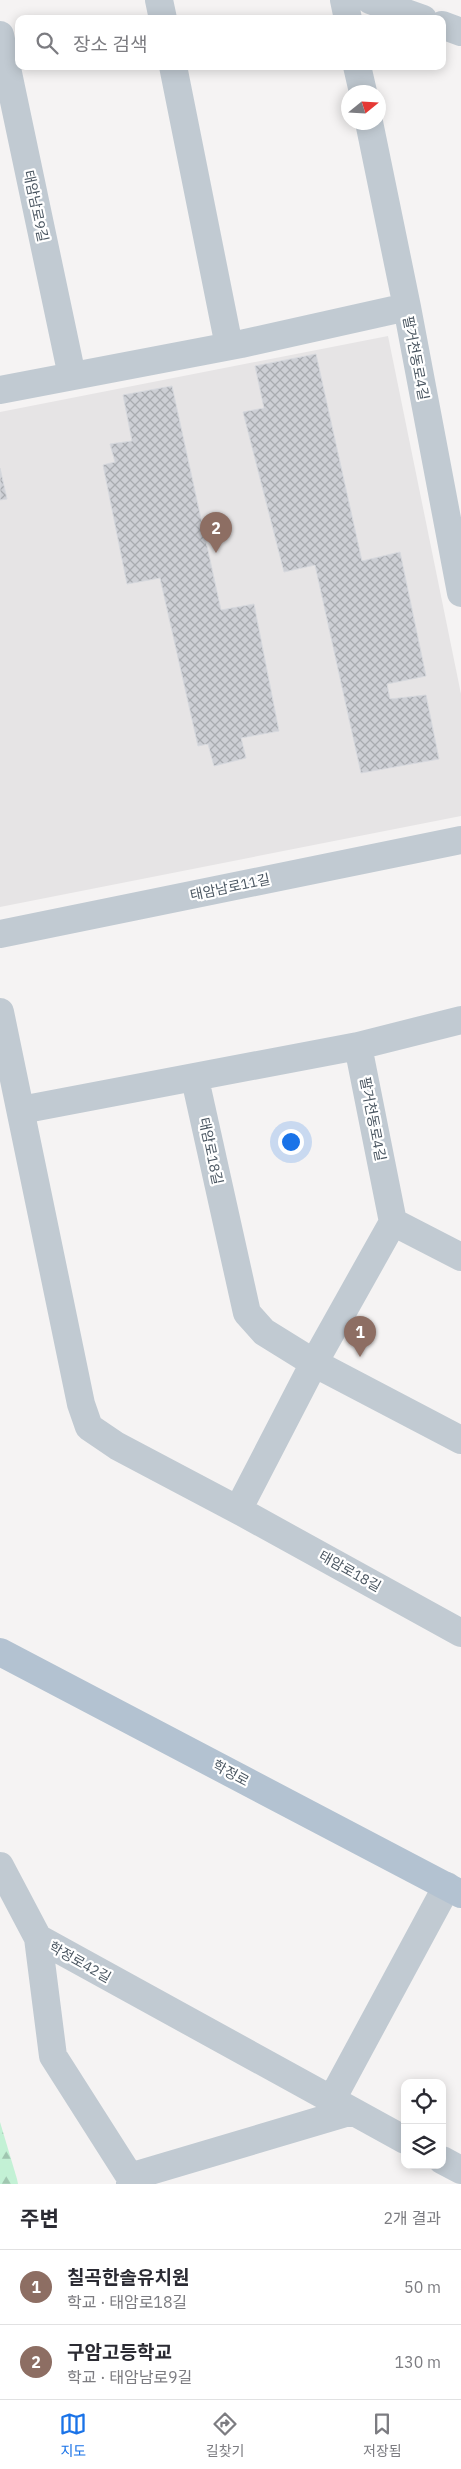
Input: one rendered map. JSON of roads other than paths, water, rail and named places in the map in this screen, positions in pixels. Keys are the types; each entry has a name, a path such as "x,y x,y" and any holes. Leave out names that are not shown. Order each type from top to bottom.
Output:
{"main road":[{"name":"학정로","path":"0,1652 454,1890"}],"street":[{"path":"159,0 162,15"},
{"path":"344,0 347,15"},
{"path":"370,0 412,15"},
{"path":"446,27 461,32"},
{"name":"태암남로9길","path":"0,35 72,376"},
{"path":"174,70 229,346"},
{"path":"358,70 361,85"},
{"name":"팔거천동로4길","path":"371,130 407,307 461,593"},
{"path":"0,390 229,346 407,307"},
{"name":"태암남로11길","path":"0,934 461,840"},
{"name":"태암로18길","path":"0,1012 81,1404 89,1427 117,1446 238,1510 461,1633"},
{"path":"21,1110 195,1079 358,1046 461,1020"},
{"name":"팔거천동로4길","path":"358,1046 393,1222"},
{"name":"태암로18길","path":"195,1079 247,1313 264,1332 314,1363 461,1440"},
{"path":"238,1510 314,1363 393,1222 461,1257"},
{"path":"0,1866 38,1938"},
{"path":"342,2106 454,1890"},
{"name":"학정로42길","path":"38,1938 401,2138"},
{"name":"학정로42길","path":"38,1938 53,2056 130,2181 342,2106"},
{"path":"446,2162 461,2170"}],"place":[{"name":"구암고등학교","path":"216,553"},
{"name":"칠곡한솔유치원","path":"360,1357"}]}
